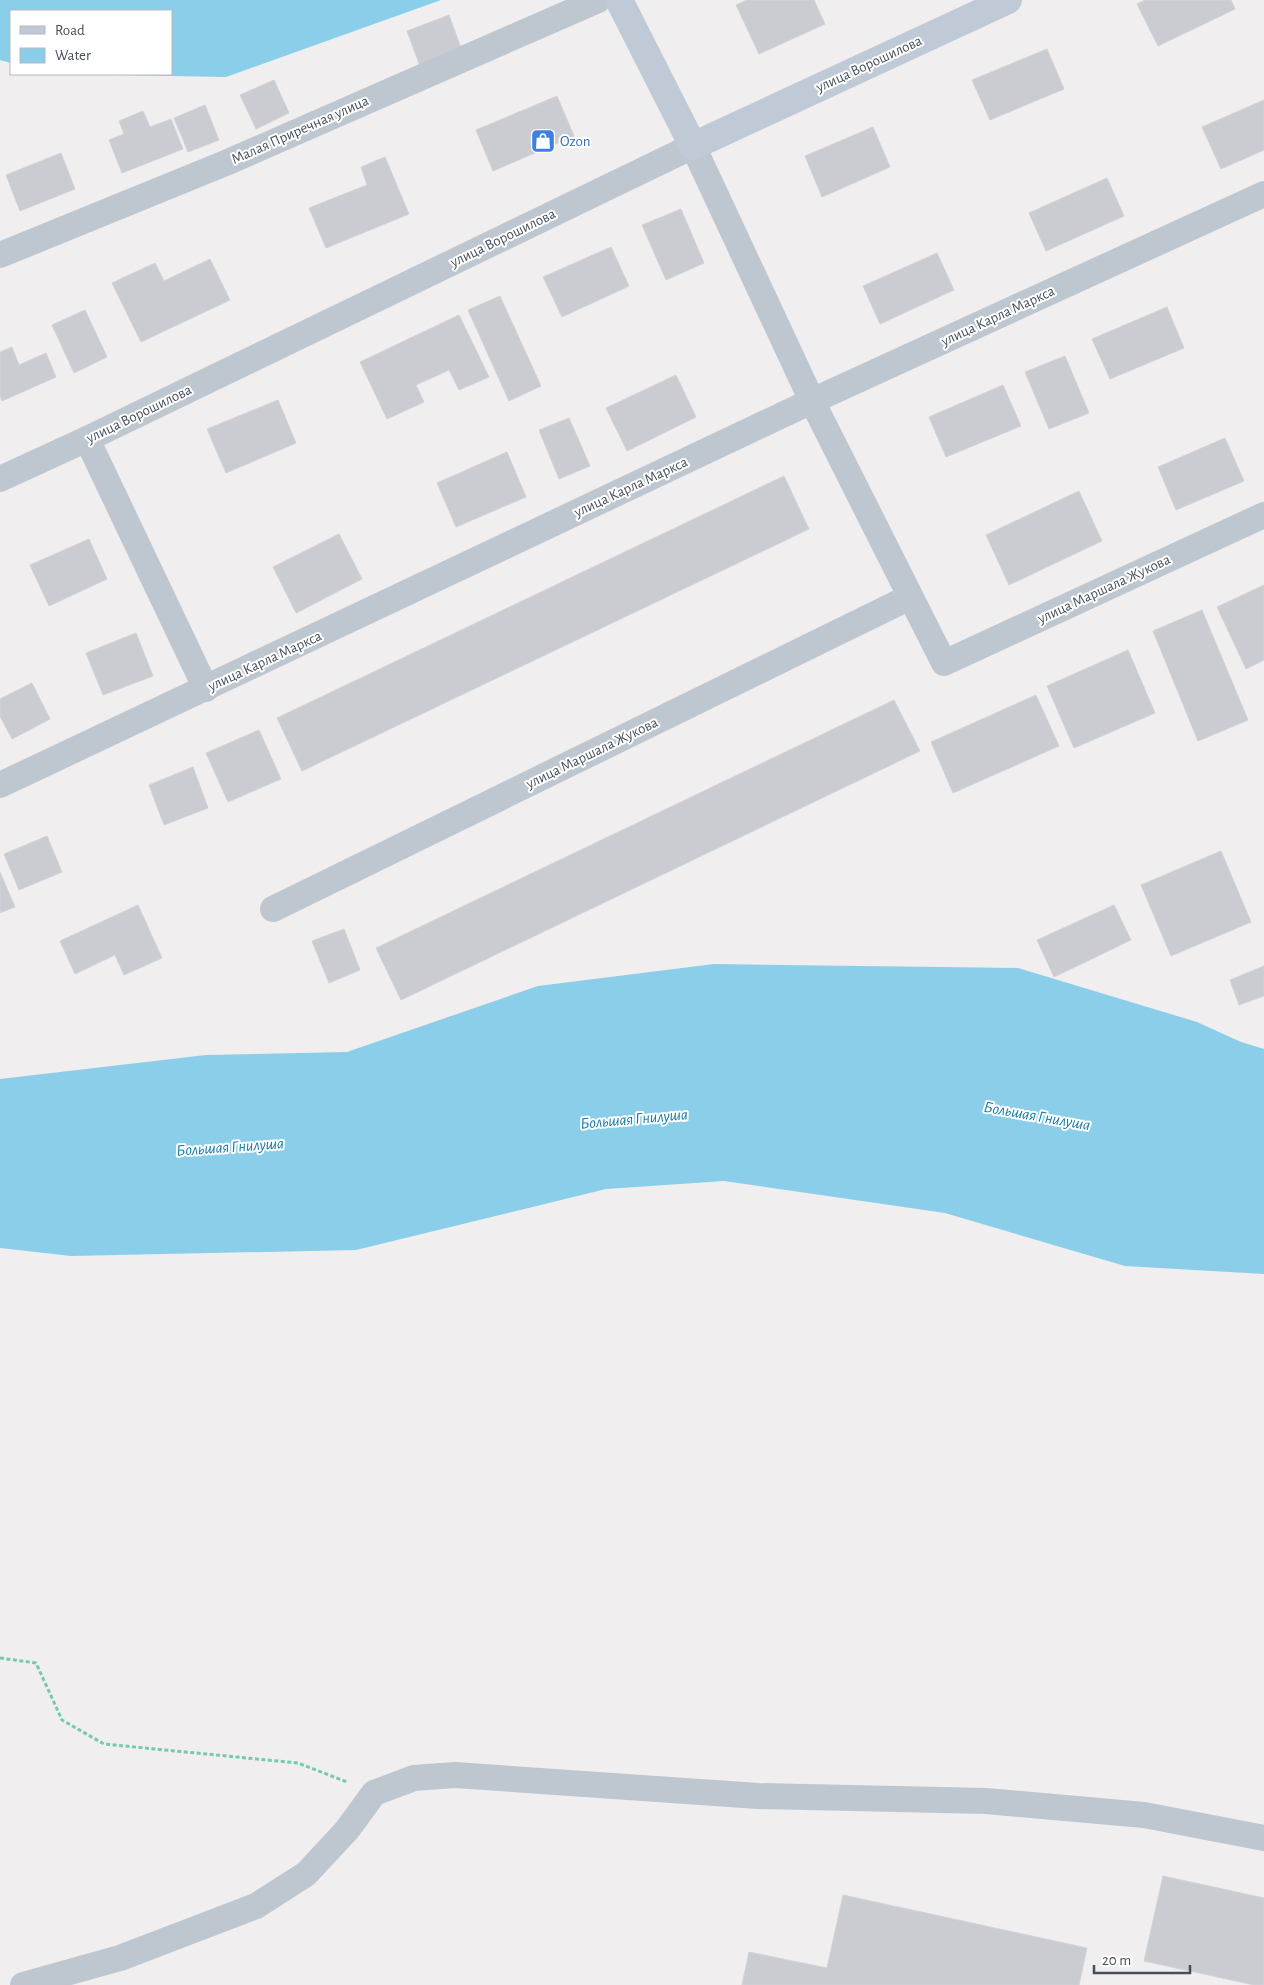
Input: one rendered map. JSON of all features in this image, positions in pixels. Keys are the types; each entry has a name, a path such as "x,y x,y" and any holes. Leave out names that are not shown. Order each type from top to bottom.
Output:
{"main road":[{"path":"619,0 693,146"},
{"name":"улица Ворошилова","path":"693,146 1008,0"}],"street":[{"name":"Малая Приречная улица","path":"0,255 228,162 598,0"},
{"path":"693,146 812,401 910,597"},
{"name":"улица Ворошилова","path":"0,479 87,439 693,146"},
{"name":"улица Карла Маркса","path":"0,785 812,401 1264,194"},
{"path":"87,439 206,689"},
{"name":"улица Маршала Жукова","path":"274,909 910,597 944,663 1264,515"},
{"path":"23,1985 120,1958 256,1906 306,1874 348,1830 374,1793 414,1778 454,1774 758,1796 986,1801 1144,1815 1264,1838"}],"path":[{"path":"0,1658 36,1663 62,1720 104,1744 298,1763 374,1793"}],"water":[{"path":"0,0 441,0 226,77 114,75 172,75 172,10 10,10 10,63 0,60"},
{"name":"Большая Гнилуша","path":"714,964 1018,968 1197,1022 1241,1042 1264,1049 1264,1274 1125,1266 945,1213 724,1181 606,1189 356,1250 71,1256 0,1248 0,1079 206,1055 347,1052 538,986"}],"building":[{"path":"747,0 814,0 825,24 759,54 736,5"},
{"path":"1145,0 1231,0 1235,9 1158,46 1137,4"},
{"path":"449,15 462,51 420,66 407,31"},
{"path":"1047,49 1064,89 990,120 972,80"},
{"path":"274,80 289,113 256,129 240,95"},
{"path":"557,96 574,136 493,171 476,130"},
{"path":"1264,100 1264,150 1221,169 1202,127"},
{"path":"205,105 219,140 188,152 174,118"},
{"path":"143,111 150,127 171,119 183,149 122,173 109,140 124,134 119,121"},
{"path":"873,127 890,167 822,197 805,156"},
{"path":"61,153 75,189 20,211 6,175"},
{"path":"385,157 409,214 326,248 309,208 367,185 361,167"},
{"path":"1107,178 1124,216 1046,251 1029,213"},
{"path":"681,209 704,263 666,280 642,225"},
{"path":"611,247 629,286 562,317 543,277"},
{"path":"937,253 954,290 880,324 863,286"},
{"path":"210,259 230,300 141,342 112,283 155,263 164,281"},
{"path":"500,296 541,386 509,401 468,310"},
{"path":"1167,307 1184,348 1110,379 1092,339"},
{"path":"85,310 107,357 74,373 52,325"},
{"path":"459,315 489,377 459,390 449,370 416,385 424,402 387,419 360,362"},
{"path":"12,347 19,365 46,353 56,377 2,401 0,396 0,352"},
{"path":"1065,356 1089,413 1049,429 1025,372"},
{"path":"676,375 696,417 627,451 606,408"},
{"path":"1003,385 1021,426 946,457 929,417"},
{"path":"278,400 296,443 226,473 207,429"},
{"path":"569,418 590,466 559,479 539,430"},
{"path":"1225,438 1244,481 1176,510 1158,467"},
{"path":"507,452 526,497 456,527 437,483"},
{"path":"784,476 809,529 302,771 277,718"},
{"path":"1079,491 1102,541 1009,585 986,535"},
{"path":"339,534 362,579 296,613 273,567"},
{"path":"89,539 107,579 49,606 30,565"},
{"path":"1264,585 1264,660 1246,669 1217,607"},
{"path":"1202,610 1248,720 1198,741 1153,631"},
{"path":"136,633 153,676 103,695 86,653"},
{"path":"1128,650 1155,713 1074,748 1047,686"},
{"path":"32,683 50,719 12,739 0,716 0,699"},
{"path":"1036,695 1059,746 953,793 931,742"},
{"path":"894,700 920,751 401,1000 376,948"},
{"path":"259,730 281,779 228,802 206,753"},
{"path":"193,767 208,808 164,825 149,785"},
{"path":"47,836 62,872 19,890 4,854"},
{"path":"1221,851 1251,922 1171,956 1141,885"},
{"path":"0,872 15,907 0,913"},
{"path":"138,905 162,958 124,975 115,955 75,974 60,941"},
{"path":"1114,905 1131,940 1054,977 1037,940"},
{"path":"344,929 360,970 329,983 312,941"},
{"path":"1264,966 1264,996 1239,1005 1230,980"},
{"path":"1163,1876 1264,1898 1264,1985 1254,1985 1144,1961"},
{"path":"843,1895 1087,1948 1079,1985 742,1985 749,1952 827,1968"}],"place":[{"name":"Ozon","path":"543,141"}]}
